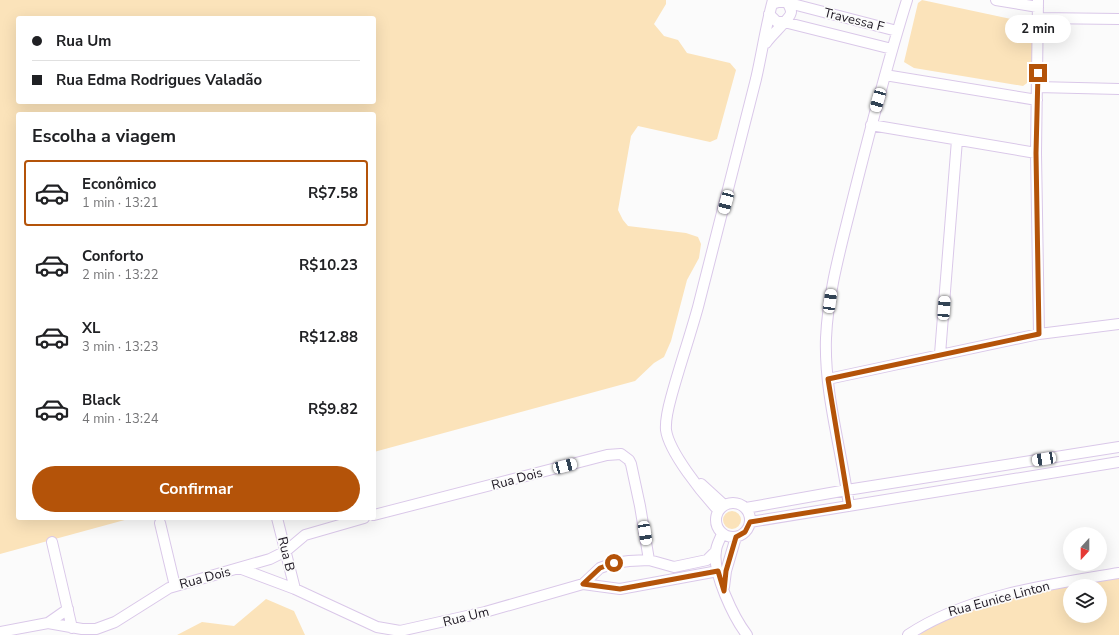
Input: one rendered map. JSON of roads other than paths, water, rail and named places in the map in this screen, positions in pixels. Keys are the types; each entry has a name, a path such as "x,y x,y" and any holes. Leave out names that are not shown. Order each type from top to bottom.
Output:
{"street":[{"path":"849,506 828,379 826,339 832,288 885,75 907,0"},
{"path":"996,0 1038,4 1036,153 1039,334"},
{"path":"764,46 772,33 791,14 787,2 781,1 771,6"},
{"name":"Travessa F","path":"787,2 897,31"},
{"path":"771,6 773,21 784,22"},
{"path":"721,507 714,494 695,480 671,445 666,430 666,420 680,361 695,318 726,202 764,46 771,6"},
{"path":"1038,18 1119,19"},
{"name":"Travessa F","path":"784,22 892,49"},
{"path":"885,75 1037,100"},
{"path":"1037,87 1119,89"},
{"path":"872,125 1036,153"},
{"path":"940,354 957,140"},
{"path":"828,379 1039,334 1119,324"},
{"path":"746,508 750,522 745,532 736,537 729,537 722,534 718,530 715,520 721,507 733,502 746,508 847,490 1119,447"},
{"name":"Rua Dois","path":"376,514 607,455 621,454 629,460 631,464 650,560"},
{"path":"750,522 1119,462"},
{"name":"Rua B","path":"278,520 295,589"},
{"name":"Rua Dois","path":"0,632 48,623 72,628 96,629 115,622 175,586 270,559 286,551 306,535 357,520"},
{"path":"160,523 175,586"},
{"path":"722,534 715,552 718,571 724,591 736,620 747,635"},
{"path":"724,591 726,571 736,537"},
{"path":"52,542 72,628"},
{"name":"Rua Um","path":"583,584 590,575 606,565 628,561 650,560 674,567 707,560 715,552"},
{"name":"Rua Um","path":"239,568 295,589 377,627 400,631 485,612 583,584 620,589 718,571"},
{"name":"Rua Eunice Linton","path":"908,635 941,616 970,605 1062,582 1119,572"},
{"path":"48,623 68,609"}]}
